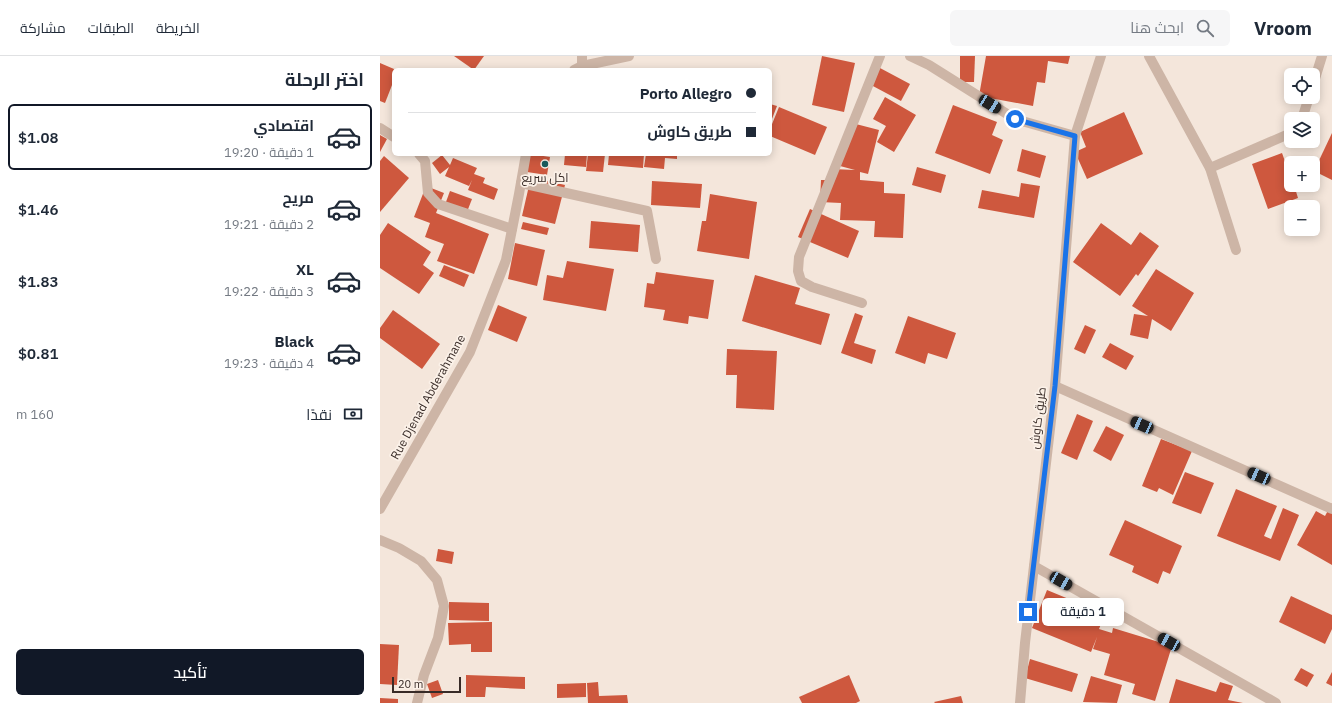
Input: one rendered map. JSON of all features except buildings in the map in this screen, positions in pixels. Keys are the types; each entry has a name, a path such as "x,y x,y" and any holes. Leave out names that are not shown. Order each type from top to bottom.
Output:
{"street":[{"path":"579,64 630,56"},
{"path":"862,303 812,287 801,281 798,271 800,257 880,56"},
{"path":"910,56 929,65 1015,119 1075,136 1101,56"},
{"path":"1150,56 1210,168 1236,250"},
{"path":"1318,68 1322,56"},
{"path":"380,128 392,136"},
{"name":"طريق كاوش","path":"1020,703 1025,643 1055,386 1075,136"},
{"path":"1210,168 1284,136"},
{"path":"421,156 425,161 428,193 438,204 512,228"},
{"name":"Rue Djenad Abderahmane","path":"380,509 470,352 506,260 526,156"},
{"path":"521,183 647,211 656,259"},
{"path":"1055,386 1332,509"},
{"path":"380,540 399,548 422,561 437,580 444,606 438,638 424,675 417,703"},
{"path":"1034,566 1276,703"}],"place":[{"name":"اكل سريع","path":"545,164"}],"route":[{"path":"1015,119 1075,136 1055,386 1028,612"}]}
